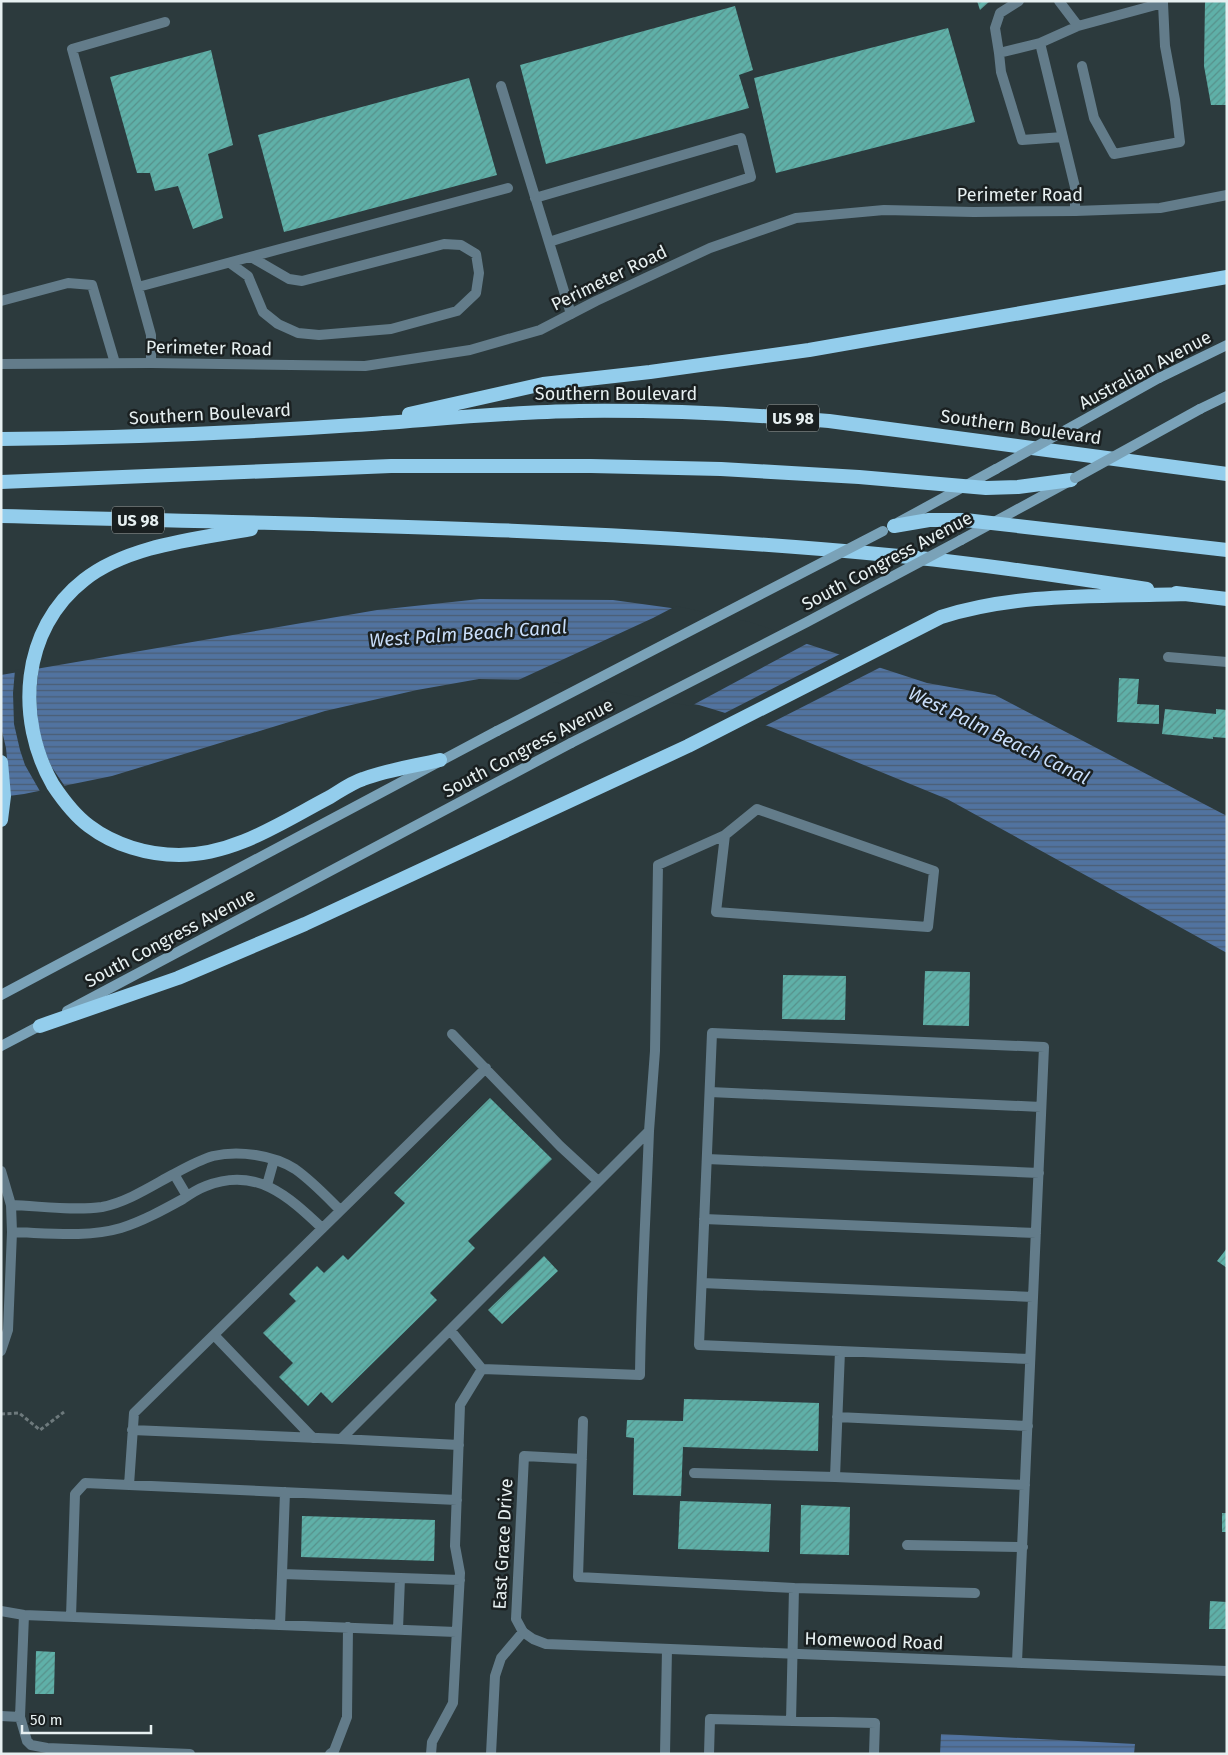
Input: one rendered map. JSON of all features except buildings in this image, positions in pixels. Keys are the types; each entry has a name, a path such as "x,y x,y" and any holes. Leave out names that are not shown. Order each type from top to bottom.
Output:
{"highway":[{"path":"357,425 543,384 668,370 809,350 1227,277"},
{"name":"Southern Boulevard","path":"1,439 136,437 357,425 480,415 578,411 640,411 757,415 829,421 1227,474"},
{"path":"1,482 391,466 591,466 721,469 913,481 964,487 1018,487 1073,479"},
{"name":"US 98","path":"1,516 621,536 789,547 869,553 992,567 1227,599"},
{"path":"888,528 930,520 947,519 1227,550"},
{"path":"276,524 164,546 130,555 113,562 84,580 59,604 42,633 29,687 30,718 33,733 41,761 58,793 74,812 95,830 131,847 164,854 210,853 246,841 362,779 440,760"},
{"path":"40,1026 178,978 305,924 708,735 941,618 986,604 1037,599 1185,594"},
{"path":"1,762 4,796 1,820"}],"main road":[{"name":"Australian Avenue","path":"888,528 1159,378 1227,346"},
{"path":"1073,479 1227,396"},
{"name":"South Congress Avenue","path":"1,1046 571,743 807,622 1073,479"},
{"name":"South Congress Avenue","path":"1,995 440,760 888,528"}],"street":[{"path":"1019,1 1000,13 995,28 1001,72 1022,140 1063,137"},
{"path":"1059,1 1078,26"},
{"path":"1000,54 1040,44 1078,26 1163,2 1165,46 1175,100 1180,142 1114,154 1094,118 1082,66"},
{"path":"151,363 151,336 72,49 165,22"},
{"path":"1040,44 1075,187 1075,211"},
{"path":"501,86 571,314"},
{"path":"536,198 741,138 751,177 549,242"},
{"path":"138,287 508,188"},
{"name":"Perimeter Road","path":"1,364 151,363 365,366 470,350 540,330 710,248 796,218 884,210 974,212 1160,208 1227,195"},
{"path":"230,263 248,276 264,312 278,324 298,333 319,335 391,330 457,311 476,293 480,273 476,254 461,245 444,244 302,281 289,279 251,257"},
{"path":"1,301 68,283 92,285 115,363"},
{"path":"1168,657 1227,662"},
{"path":"450,1330 482,1369 640,1375 641,1299 655,1051 658,865 725,836 757,809 934,871 928,927 716,912 725,836"},
{"path":"1017,1662 1044,1047 712,1033 699,1346 1030,1359"},
{"path":"452,1034 560,1146 598,1181"},
{"path":"129,1485 134,1413 486,1068"},
{"path":"710,1092 1041,1107"},
{"path":"341,1439 649,1131"},
{"path":"11,1205 79,1208 103,1207 125,1200 192,1164 214,1156 234,1153 259,1156 293,1168 311,1182 340,1210"},
{"path":"707,1159 1039,1173"},
{"path":"267,1185 274,1160"},
{"path":"1,1171 11,1205 12,1232 8,1330 1,1351"},
{"path":"174,1174 187,1196"},
{"path":"12,1232 98,1233 120,1228 146,1219 205,1186 227,1180 245,1180 267,1185 291,1200 322,1228"},
{"path":"704,1219 1036,1233"},
{"path":"702,1282 1033,1297"},
{"path":"214,1335 313,1438"},
{"path":"835,1477 840,1351"},
{"path":"432,1754 432,1742 453,1704 460,1580 456,1546 460,1405 482,1369"},
{"path":"837,1418 1028,1426"},
{"path":"583,1421 578,1576 794,1588 975,1593"},
{"path":"132,1430 459,1445"},
{"name":"East Grace Drive","path":"523,1632 516,1619 524,1456 582,1459"},
{"path":"694,1473 1025,1485"},
{"path":"71,1617 75,1494 85,1483 457,1500"},
{"path":"280,1625 285,1492"},
{"path":"907,1545 1022,1547"},
{"path":"282,1574 460,1580"},
{"path":"398,1630 400,1578"},
{"path":"791,1720 794,1588"},
{"path":"1,1611 24,1615 456,1632"},
{"path":"24,1615 20,1716 27,1741 30,1745 47,1748 190,1754"},
{"path":"330,1754 334,1751 347,1717 348,1628"},
{"path":"491,1754 495,1676 501,1658 523,1632"},
{"name":"Homewood Road","path":"523,1632 533,1639 546,1644 1227,1671"},
{"path":"665,1754 667,1649"},
{"path":"1,1716 20,1716"},
{"path":"709,1754 710,1719 875,1722 874,1754"}],"path":[{"path":"1,1414 19,1413 40,1430 64,1412"}],"water":[{"name":"West Palm Beach Canal","path":"480,599 613,600 671,608 749,625 927,683 995,695 1227,816 1227,953 947,799 771,727 699,705 553,680 479,679 417,690 325,711 112,776 1,797 1,675 377,610"},
{"path":"941,1734 1135,1744 1134,1754 940,1754"}],"pier":[{"path":"676,606 750,622 810,642 691,706 553,682 514,682 653,618"},
{"path":"842,653 883,666 763,727 721,715"},
{"path":"39,666 36,693 38,729 51,766 66,788 41,793 25,765 20,750 14,724 13,693 15,670"},
{"path":"1,727 6,748 10,792 1,799"}]}
